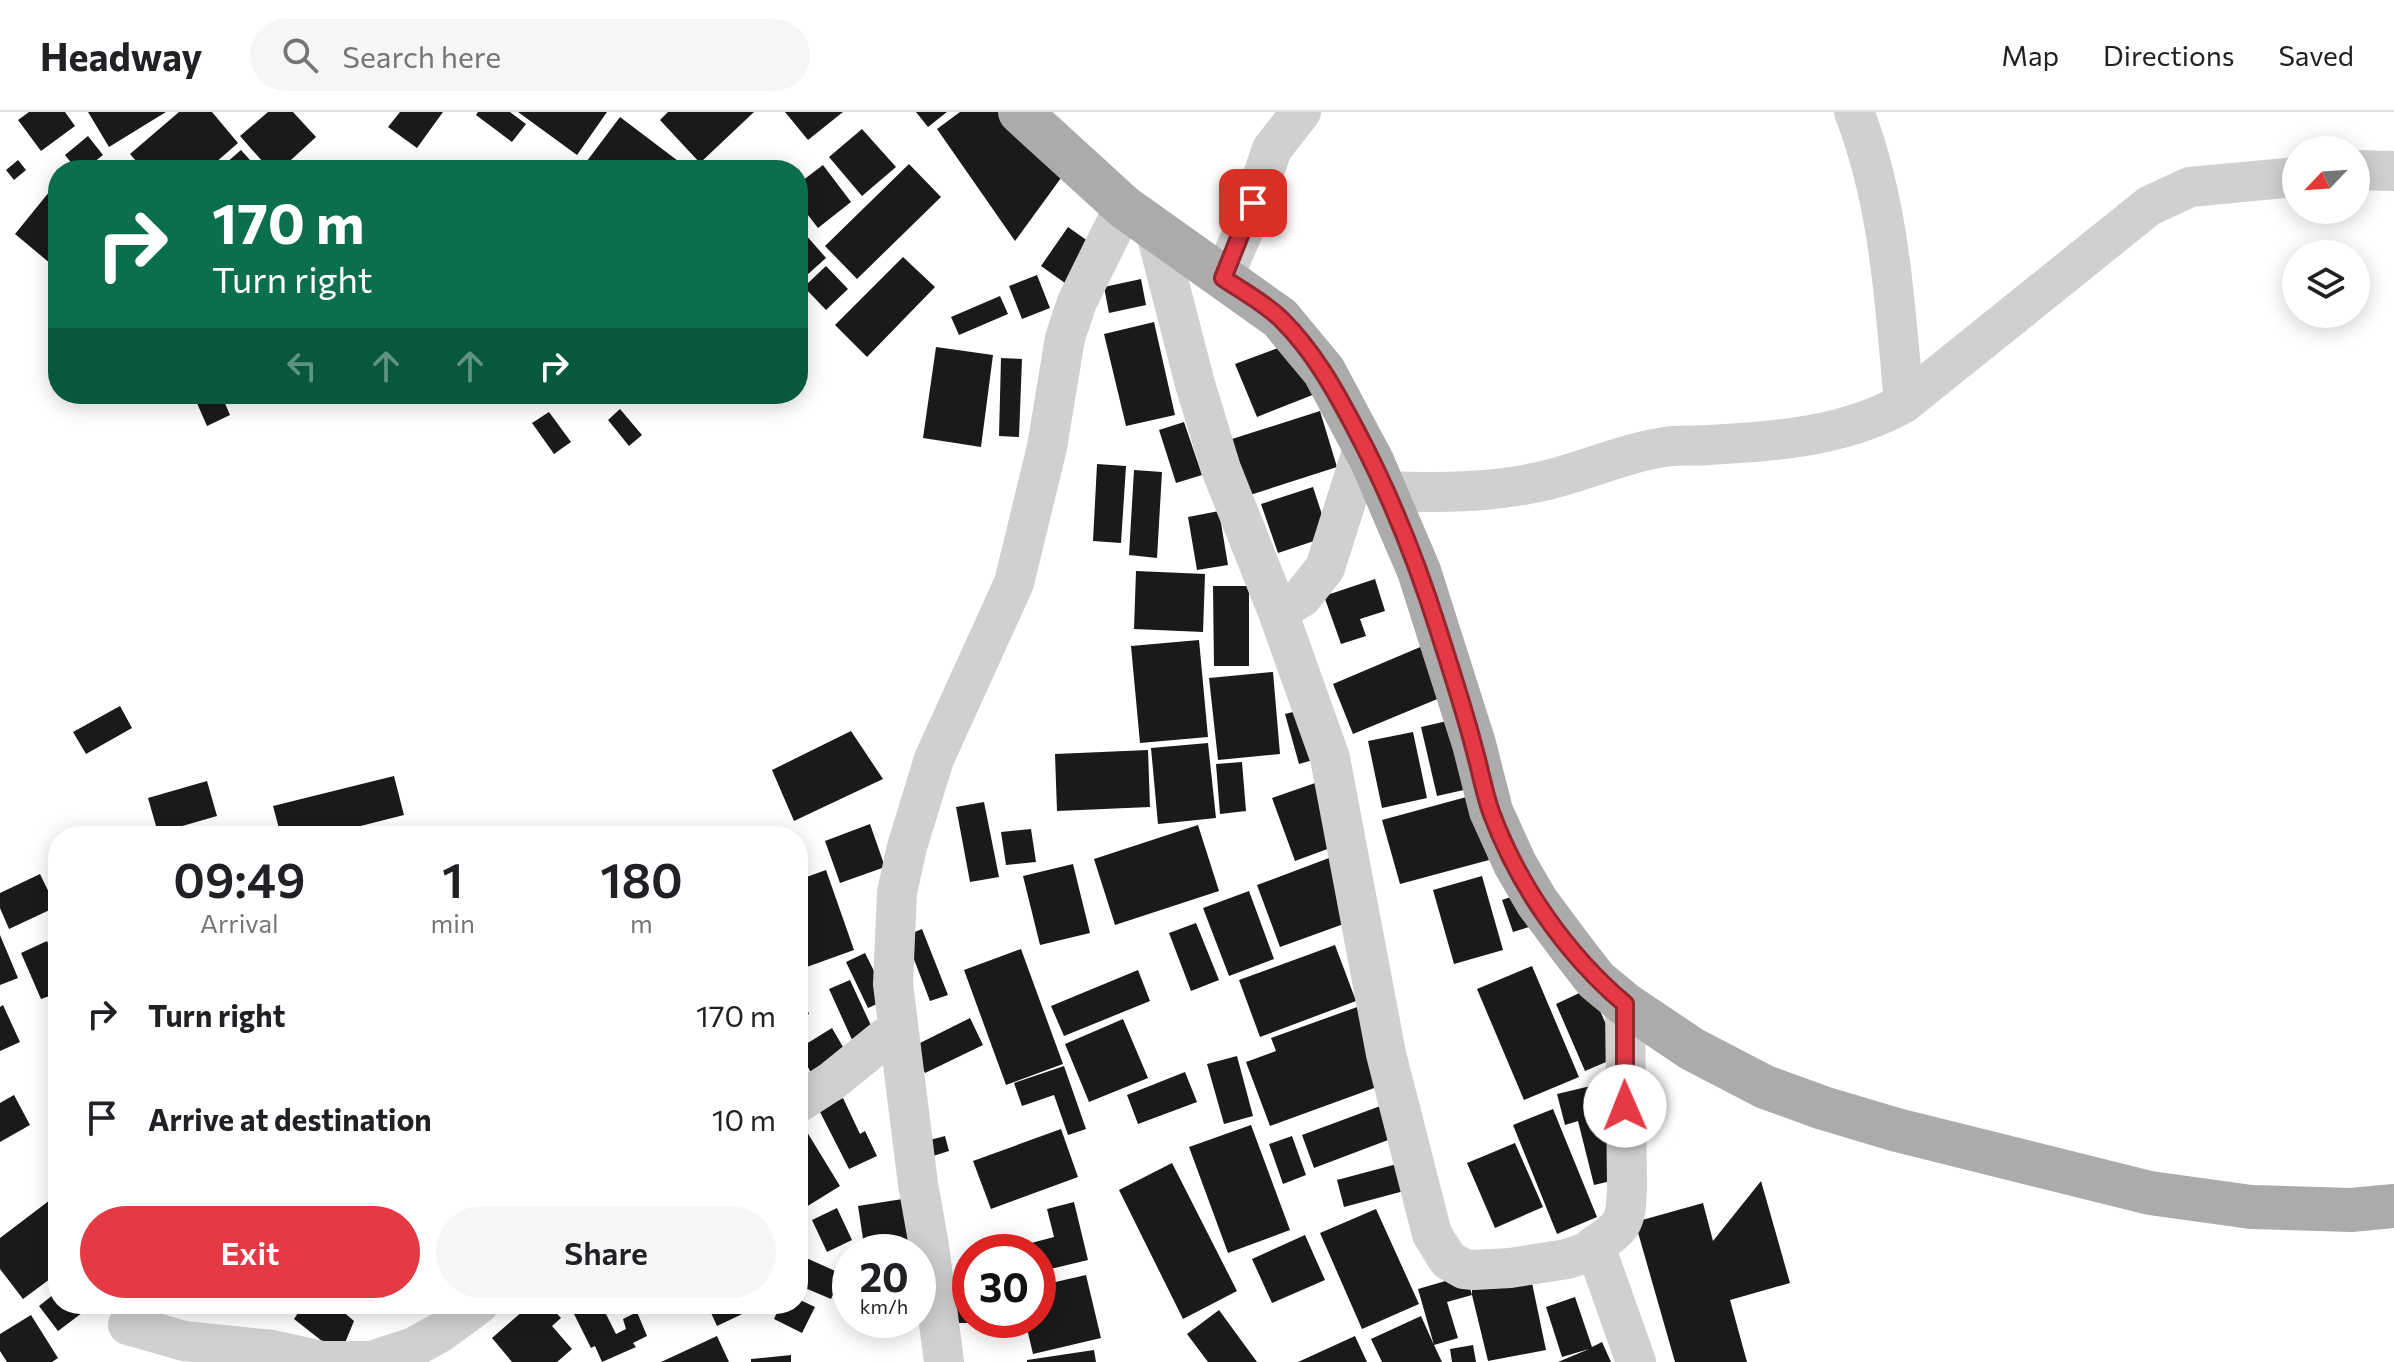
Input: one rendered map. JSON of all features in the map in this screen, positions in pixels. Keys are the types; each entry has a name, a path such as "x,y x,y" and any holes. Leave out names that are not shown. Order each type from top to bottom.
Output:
{"main road":[{"path":"1020,112 1139,218 1280,318 1324,371 1364,445 1419,571 1474,744 1491,811 1515,864 1537,902 1596,980 1625,1004 1692,1049 1765,1087 1897,1130 2150,1193 2251,1207 2351,1210 2394,1206"}],"street":[{"path":"1223,278 1247,222 1272,149 1301,112"},
{"path":"1854,112 1881,209 1893,284 1904,403"},
{"path":"2370,170 2394,171"},
{"path":"1385,491 1472,491 1542,481 1671,446 1712,445 1801,435 1847,427 1885,414 1904,403 2149,206 2190,187 2282,178"},
{"path":"1139,218 1221,469 1278,612 1330,758 1386,1054 1432,1234 1448,1260 1464,1269 1474,1270 1567,1259 1596,1249"},
{"path":"944,1362 893,984 897,892 907,847 934,759 1014,583 1044,459 1065,338 1077,302 1139,218"},
{"path":"1278,612 1302,597 1325,568 1364,445"},
{"path":"1625,1004 1626,1215 1618,1230 1594,1246 1636,1362"},
{"path":"808,1097 876,1044 899,1031"},
{"path":"128,1325 184,1341 246,1347 322,1361 371,1361 414,1347 465,1314"}],"building":[{"path":"29,112 65,112 75,126 41,151 18,120"},
{"path":"88,112 166,112 109,147"},
{"path":"179,112 212,112 238,143 218,160 135,160 130,154"},
{"path":"268,112 293,112 316,137 291,160 261,160 240,136"},
{"path":"400,112 443,112 417,148 388,127"},
{"path":"478,112 510,112 526,124 512,142 476,115"},
{"path":"518,112 607,112 577,155"},
{"path":"668,112 754,112 703,160 697,160 660,120"},
{"path":"785,112 843,112 808,140"},
{"path":"916,112 947,112 928,127"},
{"path":"960,112 1006,112 1069,167 1015,241 937,129"},
{"path":"620,117 677,160 588,160"},
{"path":"862,129 896,167 862,196 829,157"},
{"path":"88,136 103,155 97,160 69,160 65,155"},
{"path":"241,150 250,160 230,160"},
{"path":"18,160 26,170 14,180 6,170"},
{"path":"909,164 941,197 857,279 825,246"},
{"path":"823,165 851,202 818,228 808,215 808,176"},
{"path":"48,193 48,262 15,234"},
{"path":"1068,227 1092,244 1065,283 1041,266"},
{"path":"808,237 826,258 808,274"},
{"path":"903,257 935,287 867,357 835,325"},
{"path":"826,266 848,289 826,310 808,291 808,283"},
{"path":"1037,275 1050,308 1022,319 1009,286"},
{"path":"1141,279 1146,305 1109,313 1104,287"},
{"path":"1000,296 1008,314 959,335 951,317"},
{"path":"1154,322 1175,415 1126,426 1104,334"},
{"path":"1291,343 1315,394 1257,417 1235,364"},
{"path":"936,347 993,355 981,447 923,438"},
{"path":"1001,358 1022,359 1019,437 999,436"},
{"path":"197,404 225,404 230,415 207,426"},
{"path":"620,409 642,435 629,446 608,420"},
{"path":"1320,411 1337,467 1250,495 1232,439"},
{"path":"549,412 571,442 554,454 532,423"},
{"path":"1184,422 1202,475 1176,483 1159,430"},
{"path":"1097,464 1126,466 1121,543 1093,541"},
{"path":"1134,470 1162,472 1157,558 1129,555"},
{"path":"1313,487 1329,536 1278,553 1261,504"},
{"path":"1219,511 1228,565 1197,570 1188,517"},
{"path":"1136,571 1205,574 1203,632 1134,629"},
{"path":"1375,579 1385,611 1360,619 1366,636 1341,644 1324,596"},
{"path":"1213,586 1249,586 1249,666 1214,666"},
{"path":"1199,640 1208,737 1140,743 1131,646"},
{"path":"1425,645 1447,695 1353,734 1333,684"},
{"path":"1273,672 1280,754 1218,760 1209,678"},
{"path":"120,706 132,728 86,754 73,732"},
{"path":"1305,709 1320,758 1299,764 1285,714"},
{"path":"1460,718 1477,787 1437,796 1421,727"},
{"path":"851,731 883,779 794,821 772,770"},
{"path":"1413,732 1427,798 1382,808 1368,741"},
{"path":"1208,743 1216,818 1158,824 1151,748"},
{"path":"1148,750 1150,807 1057,811 1055,754"},
{"path":"1242,762 1246,811 1220,814 1216,764"},
{"path":"394,776 404,815 361,826 278,826 273,806"},
{"path":"207,781 217,816 182,826 156,826 148,798"},
{"path":"1318,782 1341,844 1295,861 1272,798"},
{"path":"1470,796 1489,860 1400,884 1382,820"},
{"path":"984,802 999,877 970,882 956,807"},
{"path":"870,824 885,867 840,883 825,841"},
{"path":"1198,825 1219,891 1115,925 1094,859"},
{"path":"1031,829 1036,862 1006,865 1001,832"},
{"path":"1329,858 1352,921 1280,947 1257,885"},
{"path":"1073,864 1090,933 1040,945 1023,876"},
{"path":"826,870 854,950 808,967 808,876"},
{"path":"40,874 48,890 48,911 9,929 0,908 0,893"},
{"path":"1482,876 1503,950 1454,964 1433,890"},
{"path":"1249,891 1274,959 1229,976 1203,908"},
{"path":"1528,891 1539,924 1513,932 1502,900"},
{"path":"1196,923 1219,980 1191,991 1169,933"},
{"path":"922,929 948,995 930,1001 905,936"},
{"path":"0,935 18,978 0,985"},
{"path":"47,941 48,997 41,999 21,953"},
{"path":"1335,945 1356,1001 1260,1037 1239,980"},
{"path":"1021,949 1063,1064 1006,1085 964,970"},
{"path":"865,953 888,999 868,1008 846,962"},
{"path":"1532,966 1579,1077 1524,1100 1477,989"},
{"path":"1138,970 1150,1001 1064,1036 1051,1006"},
{"path":"850,980 874,1032 853,1042 829,989"},
{"path":"1590,988 1620,1056 1585,1071 1556,1004"},
{"path":"3,1005 20,1042 0,1051 0,1007"},
{"path":"1360,1006 1388,1083 1270,1126 1246,1062 1276,1051 1271,1038"},
{"path":"970,1018 983,1045 925,1073 912,1047"},
{"path":"1123,1019 1148,1078 1089,1102 1065,1044"},
{"path":"832,1028 850,1059 815,1080 808,1067 808,1043"},
{"path":"1237,1056 1253,1116 1224,1124 1207,1064"},
{"path":"1064,1066 1086,1129 1068,1135 1054,1095 1022,1106 1014,1083"},
{"path":"1185,1072 1197,1102 1138,1124 1127,1095"},
{"path":"1599,1084 1624,1178 1594,1185 1578,1121 1565,1125 1557,1094"},
{"path":"14,1095 30,1125 0,1142 0,1103"},
{"path":"843,1098 860,1134 865,1131 877,1156 849,1169 819,1110"},
{"path":"1383,1105 1396,1137 1314,1168 1302,1135"},
{"path":"1553,1109 1597,1217 1557,1234 1513,1125"},
{"path":"1251,1125 1290,1230 1228,1253 1189,1147"},
{"path":"1061,1129 1078,1177 991,1209 973,1161"},
{"path":"808,1134 840,1186 808,1206"},
{"path":"945,1136 949,1151 930,1157 926,1141"},
{"path":"1292,1136 1306,1175 1283,1184 1269,1144"},
{"path":"1515,1143 1543,1207 1495,1228 1467,1163"},
{"path":"1172,1163 1237,1291 1183,1319 1119,1190"},
{"path":"1397,1164 1404,1191 1344,1207 1337,1180"},
{"path":"1761,1181 1790,1283 1730,1300 1747,1362 1675,1362 1635,1222 1703,1203 1713,1241"},
{"path":"909,1198 914,1234 862,1234 858,1206"},
{"path":"48,1202 48,1280 23,1299 0,1269 0,1238"},
{"path":"1074,1202 1088,1260 1056,1268 1056,1234 1053,1234 1047,1209"},
{"path":"837,1208 849,1234 832,1234 832,1250 827,1252 812,1220"},
{"path":"1376,1209 1419,1304 1362,1329 1320,1233"},
{"path":"1305,1235 1325,1280 1272,1303 1252,1259"},
{"path":"808,1259 832,1270 831,1299 808,1289"},
{"path":"1086,1275 1101,1338 1033,1354 1029,1338 1056,1338 1056,1282"},
{"path":"1466,1275 1472,1295 1447,1302 1458,1338 1434,1345 1418,1289"},
{"path":"1472,1282 1532,1283 1546,1350 1488,1361 1472,1295"},
{"path":"952,1291 952,1323 951,1323"},
{"path":"1575,1297 1592,1347 1602,1342 1611,1362 1558,1362 1589,1349 1562,1357 1546,1307"},
{"path":"48,1299 48,1314 81,1314 58,1331 39,1306"},
{"path":"808,1304 815,1307 802,1333 774,1319 776,1314 808,1314"},
{"path":"1219,1310 1257,1362 1208,1362 1187,1334"},
{"path":"297,1314 346,1314 354,1321 345,1343 336,1352 294,1319"},
{"path":"520,1314 557,1314 561,1318 552,1326 572,1349 557,1362 512,1362 492,1338"},
{"path":"574,1314 606,1314 616,1334 626,1329 623,1319 638,1314 647,1336 633,1343 636,1347 602,1362 595,1346 591,1348"},
{"path":"712,1314 742,1314 717,1326"},
{"path":"31,1315 58,1358 52,1362 7,1362 0,1351 0,1334"},
{"path":"1421,1316 1442,1362 1382,1362 1371,1339"},
{"path":"717,1336 729,1362 661,1362"},
{"path":"1355,1336 1367,1362 1298,1362"},
{"path":"1473,1345 1476,1362 1452,1362 1450,1349"},
{"path":"1094,1350 1096,1362 1027,1362 1027,1360"},
{"path":"791,1355 791,1362 751,1362 751,1359"}],"route":[{"path":"1253,203 1223,278 1280,318 1303,343 1324,371 1372,461 1419,571 1474,744 1491,811 1515,864 1537,902 1596,980 1625,1004 1625,1106"}]}
